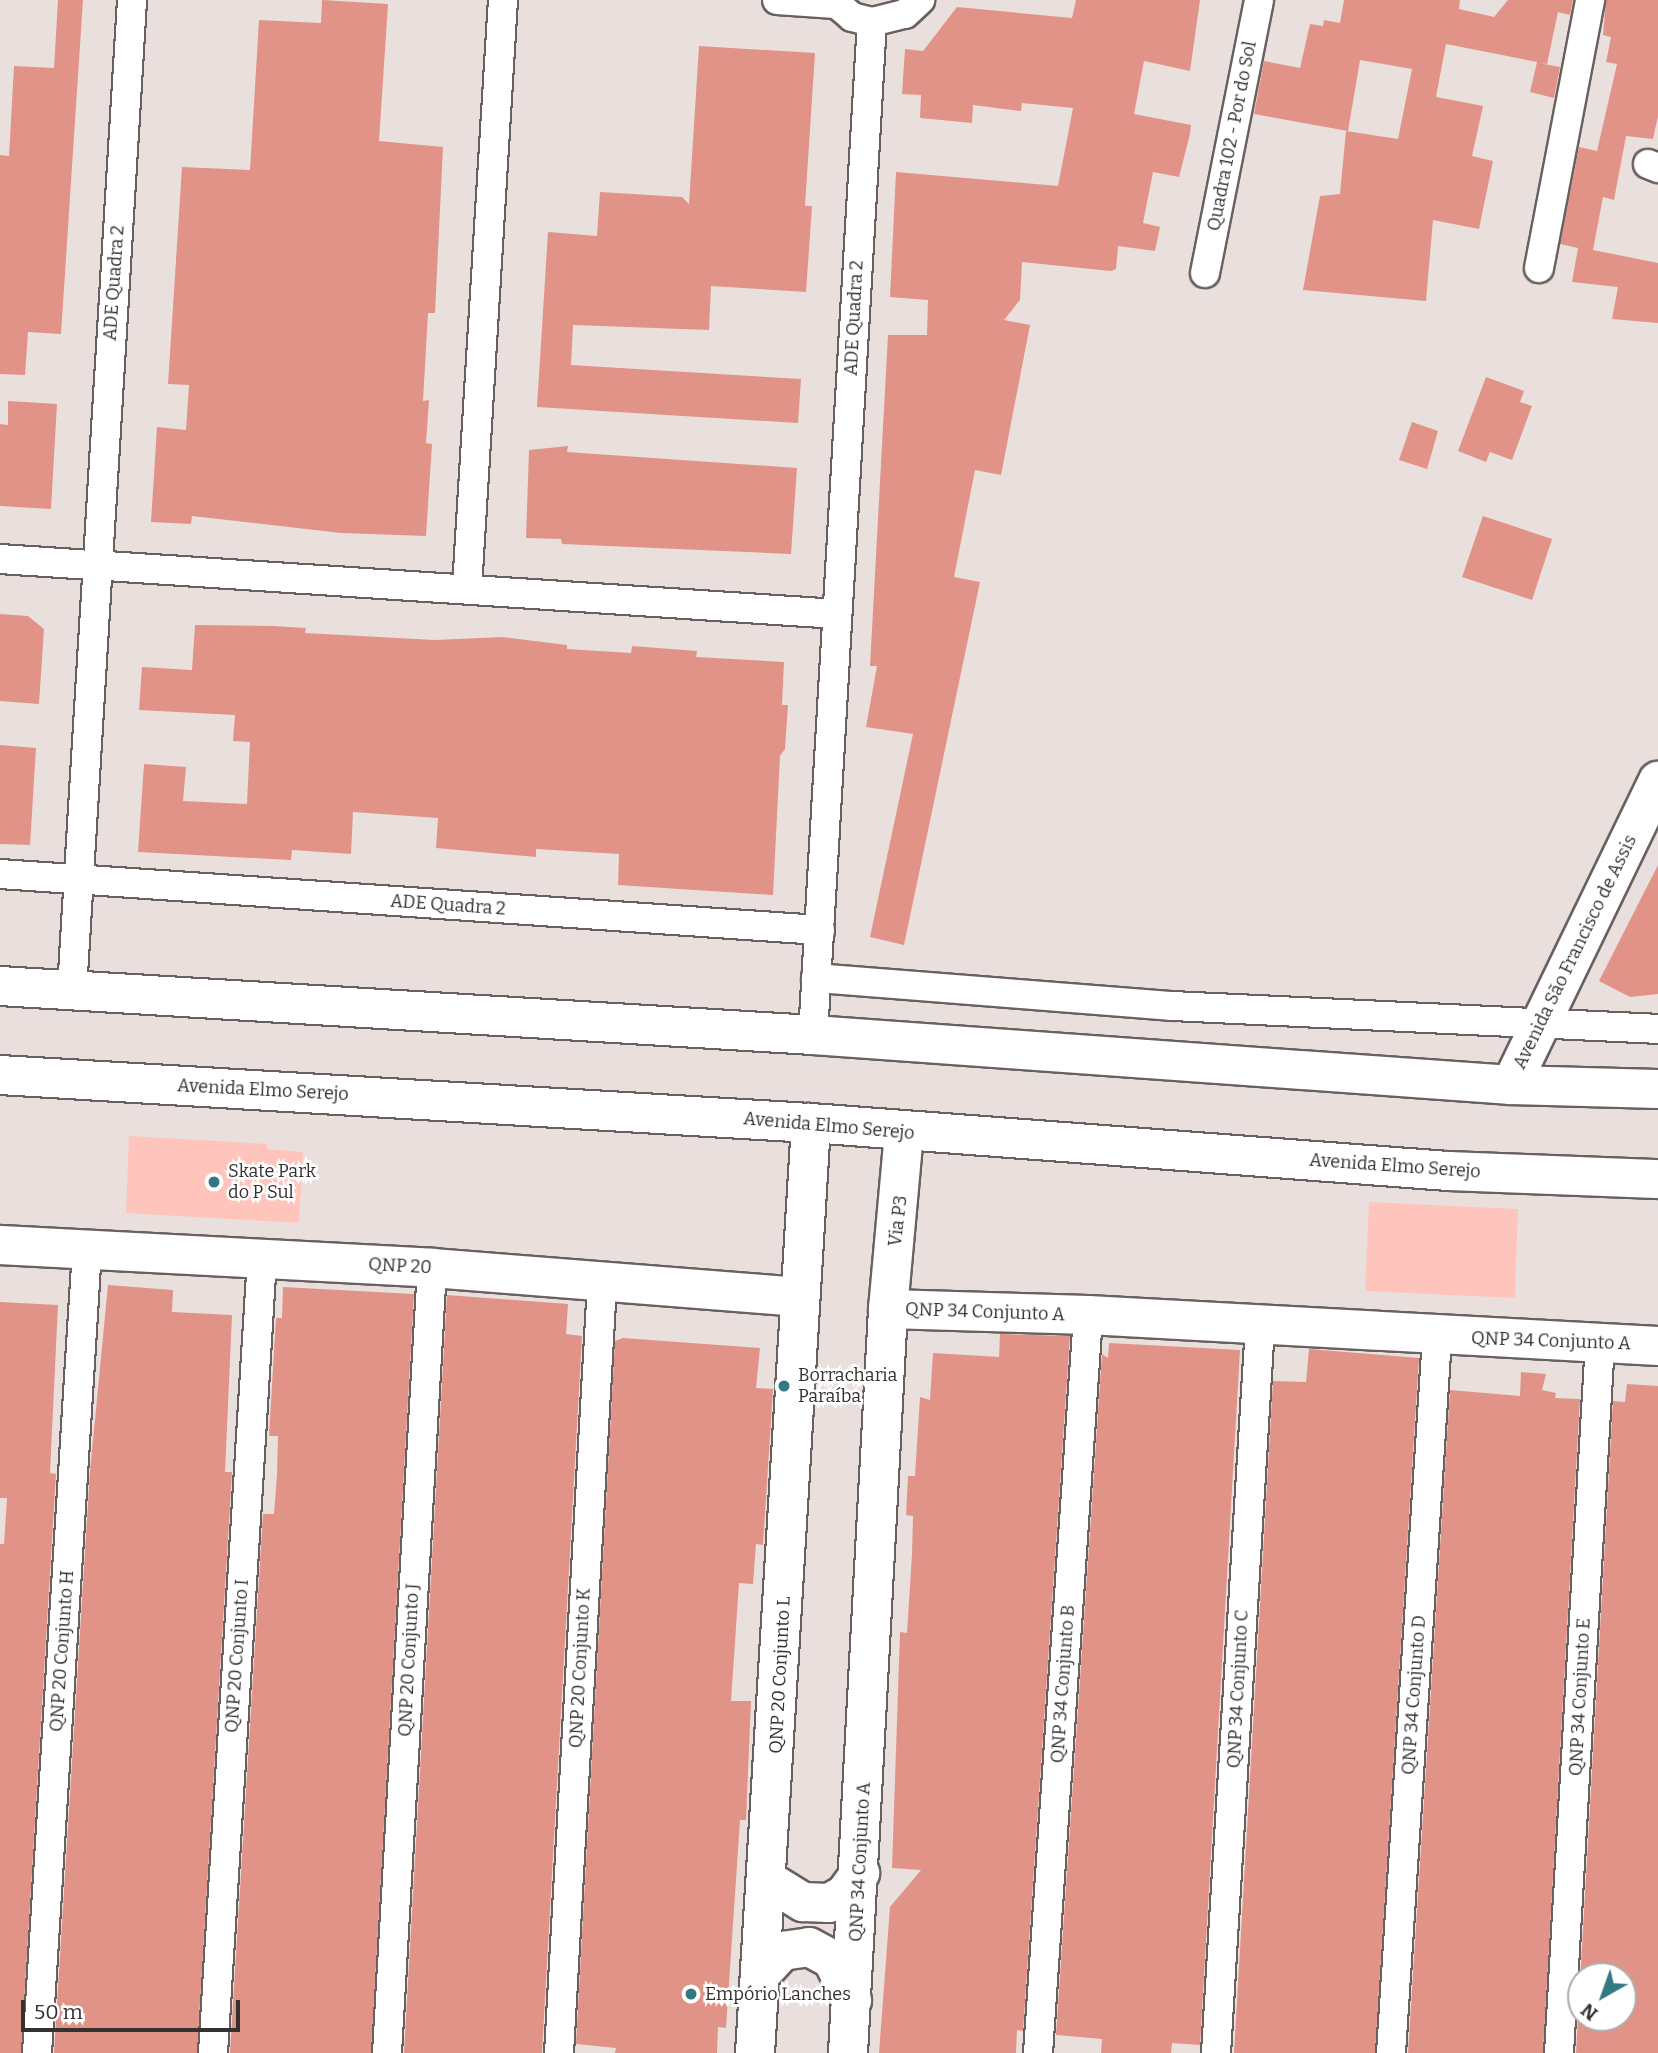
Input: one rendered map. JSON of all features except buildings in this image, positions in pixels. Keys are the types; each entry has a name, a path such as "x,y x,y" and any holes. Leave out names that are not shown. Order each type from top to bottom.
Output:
{"street":[{"name":"ADE Quadra 2","path":"72,990 76,878 132,0"},
{"path":"467,588 503,0"},
{"path":"777,0 833,2 852,17 872,22 905,14 920,0"},
{"name":"Quadra 102 - Por do Sol","path":"1205,273 1259,0"},
{"path":"1539,268 1590,0"},
{"name":"ADE Quadra 2","path":"813,1035 872,22"},
{"path":"0,559 837,614"},
{"name":"Avenida São Francisco de Assis","path":"1511,1085 1658,782"},
{"name":"ADE Quadra 2","path":"0,874 820,930"},
{"path":"816,978 1172,1006 1542,1020 1658,1030"},
{"path":"0,986 813,1035 1511,1085 1658,1089"},
{"name":"Avenida Elmo Serejo","path":"0,1074 811,1123 1448,1171 1658,1179"},
{"path":"800,1297 811,1123"},
{"name":"Via P3","path":"888,1309 904,1132"},
{"name":"QNP 20","path":"0,1245 432,1268 800,1297"},
{"name":"QNP 20 Conjunto H","path":"37,2053 87,1249"},
{"name":"QNP 20 Conjunto I","path":"213,2053 262,1258"},
{"name":"QNP 20 Conjunto J","path":"387,2053 432,1268"},
{"name":"QNP 20 Conjunto K","path":"558,2053 602,1283"},
{"name":"QNP 20 Conjunto L","path":"755,2053 769,1881 800,1297"},
{"name":"QNP 34 Conjunto A","path":"848,2053 860,1873 888,1309 1088,1315 1437,1337 1600,1341 1658,1346"},
{"name":"QNP 34 Conjunto B","path":"1038,2053 1088,1315"},
{"name":"QNP 34 Conjunto C","path":"1216,2053 1259,1325"},
{"name":"QNP 34 Conjunto D","path":"1391,2053 1437,1337"},
{"name":"QNP 34 Conjunto E","path":"1559,2053 1600,1341"},
{"path":"769,1881 803,1902 829,1903 845,1894 860,1873"},
{"path":"761,1975 782,1951 809,1947 832,1959 852,2000"}],"shaded area":[{"name":"Skate Park do P Sul","path":"129,1136 267,1144 267,1149 303,1152 299,1223 126,1213"},
{"path":"1369,1202 1518,1209 1515,1298 1365,1291"}],"place":[{"name":"Skate Park do P Sul","path":"214,1182"},
{"name":"Borracharia Paraíba","path":"784,1386"},
{"name":"Empório Lanches","path":"691,1994"}]}
